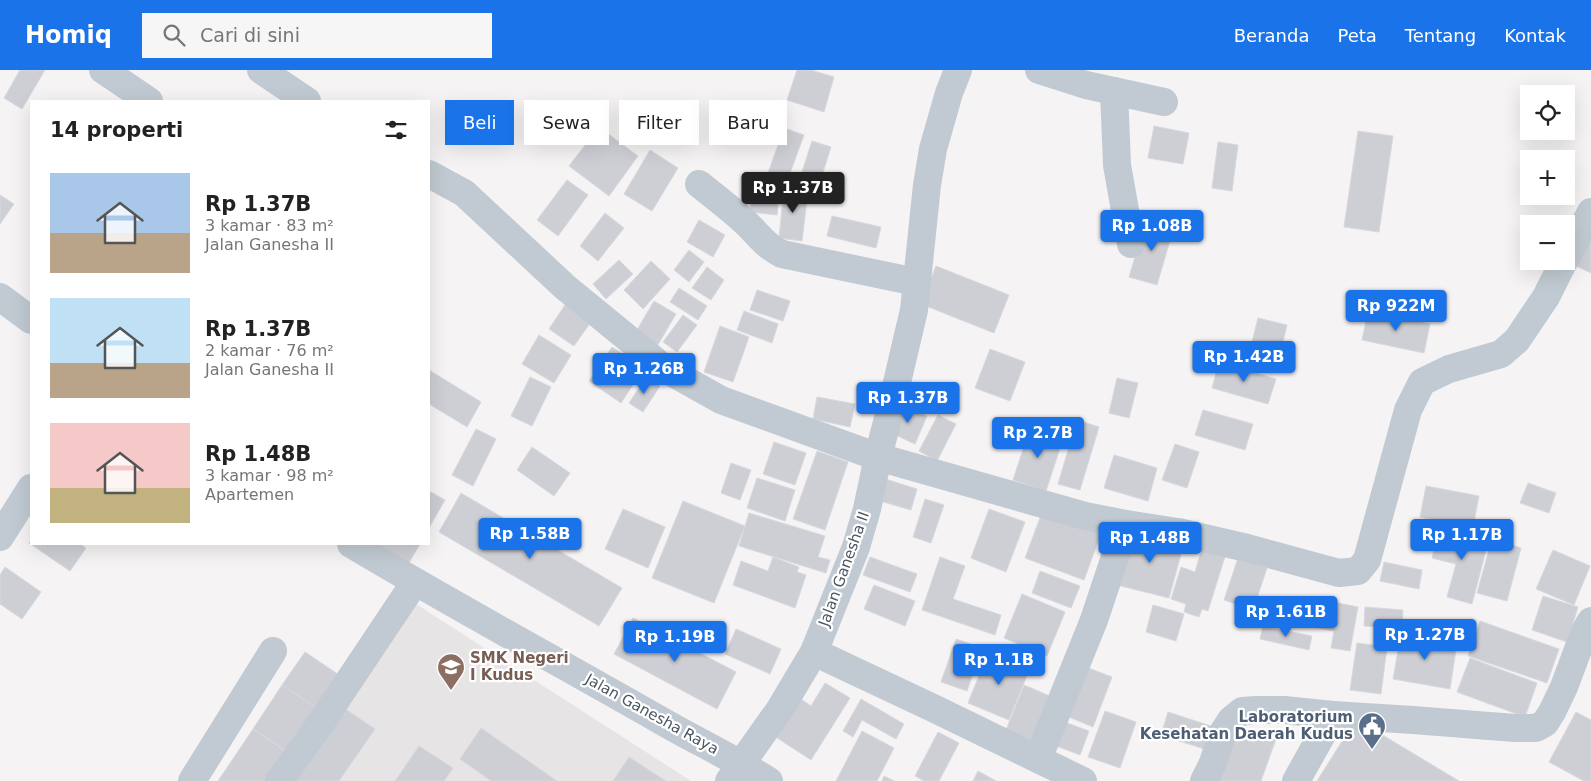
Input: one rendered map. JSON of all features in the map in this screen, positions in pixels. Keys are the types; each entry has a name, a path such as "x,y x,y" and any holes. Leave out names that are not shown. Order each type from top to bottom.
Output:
{"street":[{"path":"103,70 148,100"},
{"path":"261,70 306,100"},
{"name":"Jalan Ganesha II","path":"735,772 780,709 814,652 856,547 914,310 927,185 933,149 958,70"},
{"path":"1039,70 1086,85 1164,102"},
{"path":"1114,91 1118,165 1131,244"},
{"path":"430,175 464,193 565,287 664,368 721,400 878,457 1085,516 1187,534 1339,573 1358,571 1367,560 1408,410 1422,382 1449,368 1501,354 1517,340 1546,297 1560,270"},
{"path":"699,184 745,222 774,250 793,257 816,260 916,282"},
{"path":"1575,241 1591,212"},
{"path":"0,297 30,319"},
{"path":"0,537 30,490"},
{"path":"1038,759 1094,620 1126,524"},
{"name":"Jalan Ganesha Raya","path":"354,545 415,582 600,685 662,722 735,772 769,781"},
{"path":"279,781 415,582"},
{"path":"1204,781 1213,764 1222,734 1231,720 1242,711 1284,710 1536,728 1545,723 1552,712 1564,687 1585,631 1591,622"},
{"path":"192,781 272,651"},
{"path":"814,652 1038,759 1072,779"},
{"path":"1296,781 1333,715"}],"shaded area":[{"name":"SMK Negeri I Kudus","path":"413,602 691,781 289,781"}],"building":[{"path":"20,70 45,70 22,109 4,98"},
{"path":"797,70 811,70 834,77 824,112 787,100"},
{"path":"1154,126 1189,133 1183,164 1148,158"},
{"path":"787,129 804,135 786,184 767,176 778,145 787,145"},
{"path":"1358,131 1393,136 1379,232 1344,227"},
{"path":"609,134 619,142 619,145 623,145 638,156 609,196 569,166 585,145 609,145"},
{"path":"812,141 831,147 818,188 799,181"},
{"path":"1218,142 1238,145 1232,191 1212,188"},
{"path":"650,150 678,168 652,211 624,194"},
{"path":"567,180 588,195 558,236 537,220"},
{"path":"784,188 808,191 802,241 779,238"},
{"path":"752,192 779,194 777,215 750,212"},
{"path":"0,195 14,204 0,224"},
{"path":"605,213 624,228 598,261 580,246"},
{"path":"832,216 881,227 876,248 827,236"},
{"path":"1146,219 1174,227 1157,285 1129,277"},
{"path":"699,220 725,235 713,257 687,242"},
{"path":"1591,238 1591,273 1575,265"},
{"path":"689,250 704,262 689,282 674,270"},
{"path":"619,260 633,274 606,299 593,284"},
{"path":"651,261 670,279 643,309 624,290"},
{"path":"936,266 1009,295 994,333 921,304"},
{"path":"707,267 724,280 711,300 692,288"},
{"path":"679,288 707,306 698,320 670,302"},
{"path":"757,290 790,301 783,321 750,310"},
{"path":"654,301 676,314 656,348 634,335"},
{"path":"567,302 593,319 574,346 549,329"},
{"path":"744,311 778,324 772,343 737,330"},
{"path":"1368,311 1430,324 1424,353 1362,340"},
{"path":"683,315 697,325 677,352 663,342"},
{"path":"1258,318 1287,325 1276,370 1247,362"},
{"path":"720,326 749,337 733,382 704,372"},
{"path":"539,335 571,355 554,383 522,364"},
{"path":"612,347 644,368 621,403 589,381"},
{"path":"990,349 1025,362 1010,401 975,388"},
{"path":"1219,362 1276,379 1268,404 1212,388"},
{"path":"430,371 481,402 467,427 430,405"},
{"path":"530,377 551,387 532,426 511,416"},
{"path":"646,377 660,386 643,412 629,403"},
{"path":"1117,378 1138,383 1129,418 1109,413"},
{"path":"817,397 855,404 850,427 813,419"},
{"path":"900,405 927,416 915,444 889,432"},
{"path":"1203,410 1253,424 1245,450 1195,435"},
{"path":"938,415 956,424 937,461 919,451"},
{"path":"1077,420 1099,427 1080,490 1058,484"},
{"path":"1030,428 1063,439 1046,491 1013,480"},
{"path":"476,429 496,439 473,486 452,475"},
{"path":"774,442 806,453 795,485 763,474"},
{"path":"1175,444 1199,452 1187,488 1162,480"},
{"path":"532,447 570,473 554,496 517,470"},
{"path":"817,451 848,462 825,530 793,519"},
{"path":"1114,455 1157,468 1148,501 1104,488"},
{"path":"731,463 751,470 740,500 721,493"},
{"path":"879,477 917,489 911,510 873,499"},
{"path":"757,478 795,490 785,521 747,508"},
{"path":"1528,483 1556,493 1549,513 1520,503"},
{"path":"1426,486 1479,496 1473,527 1420,517"},
{"path":"430,492 445,500 430,526"},
{"path":"461,493 622,588 599,626 439,532"},
{"path":"925,499 944,505 931,543 913,537"},
{"path":"683,501 745,526 714,603 652,578"},
{"path":"1044,507 1103,528 1084,580 1025,558"},
{"path":"623,509 665,527 648,568 605,549"},
{"path":"989,509 1025,522 1006,572 971,558"},
{"path":"749,513 825,536 818,557 830,560 826,573 739,546"},
{"path":"1440,527 1489,539 1472,604 1447,597 1456,564 1432,558"},
{"path":"1131,529 1184,543 1169,598 1117,585"},
{"path":"1492,539 1521,548 1507,601 1477,593"},
{"path":"1204,540 1228,547 1208,611 1202,609 1199,617 1184,612 1186,604 1171,599 1181,567 1195,572"},
{"path":"32,545 82,545 86,548 70,571"},
{"path":"376,545 419,545 407,566"},
{"path":"1553,550 1590,566 1574,605 1536,589"},
{"path":"773,557 799,567 797,572 806,575 795,608 733,585 741,561 768,571"},
{"path":"870,557 917,574 910,592 863,575"},
{"path":"940,557 965,566 953,599 1001,615 995,635 922,610"},
{"path":"1238,558 1267,568 1253,610 1224,600"},
{"path":"1384,562 1422,570 1419,589 1380,581"},
{"path":"5,567 41,592 22,619 0,604 0,575"},
{"path":"1040,571 1080,586 1071,608 1032,593"},
{"path":"874,585 915,601 905,626 864,609"},
{"path":"1022,594 1065,612 1047,656 1004,638"},
{"path":"1303,596 1358,607 1350,651 1331,648 1334,631 1298,624"},
{"path":"1543,596 1578,607 1567,642 1532,630"},
{"path":"1153,605 1184,614 1176,641 1146,632"},
{"path":"1365,607 1403,610 1402,628 1364,626"},
{"path":"633,618 736,672 717,709 614,654"},
{"path":"1480,621 1559,649 1547,683 1468,656"},
{"path":"1263,626 1312,636 1309,650 1260,639"},
{"path":"736,629 781,649 770,674 725,654"},
{"path":"1401,633 1457,643 1450,689 1393,679"},
{"path":"956,639 982,648 967,691 941,682"},
{"path":"1357,643 1387,647 1381,694 1350,690"},
{"path":"989,651 1030,668 1009,720 968,703"},
{"path":"305,652 345,679 323,712 282,685"},
{"path":"1470,658 1537,683 1525,717 1457,692"},
{"path":"1078,664 1112,677 1093,727 1059,713"},
{"path":"825,683 850,698 811,760 768,732 792,693 811,706"},
{"path":"282,685 323,712 293,756 253,729"},
{"path":"1024,685 1050,696 1032,741 1006,730"},
{"path":"861,699 904,724 896,739 862,720 853,737 843,731"},
{"path":"338,704 375,729 339,781 286,781"},
{"path":"1105,711 1136,722 1120,768 1088,757"},
{"path":"1168,712 1211,726 1204,749 1161,735"},
{"path":"1576,712 1591,720 1591,781 1584,781 1549,762"},
{"name":"Laboratorium Kesehatan Daerah Kudus","path":"1356,719 1459,781 1317,781"},
{"path":"1059,720 1089,731 1080,755 1051,744"},
{"path":"1236,724 1276,739 1261,781 1216,781"},
{"path":"481,728 557,781 491,781 460,759"},
{"path":"253,729 293,756 276,781 218,781"},
{"path":"862,731 894,748 877,781 836,781"},
{"path":"938,732 959,743 939,781 924,781 915,776"},
{"path":"419,746 453,768 444,781 395,781"},
{"path":"629,757 666,781 613,781"},
{"path":"978,771 996,781 973,781"},
{"path":"884,776 894,781 882,781"}],"place":[{"name":"SMK Negeri I Kudus","path":"451,691"},
{"name":"Laboratorium Kesehatan Daerah Kudus","path":"1372,750"}]}
